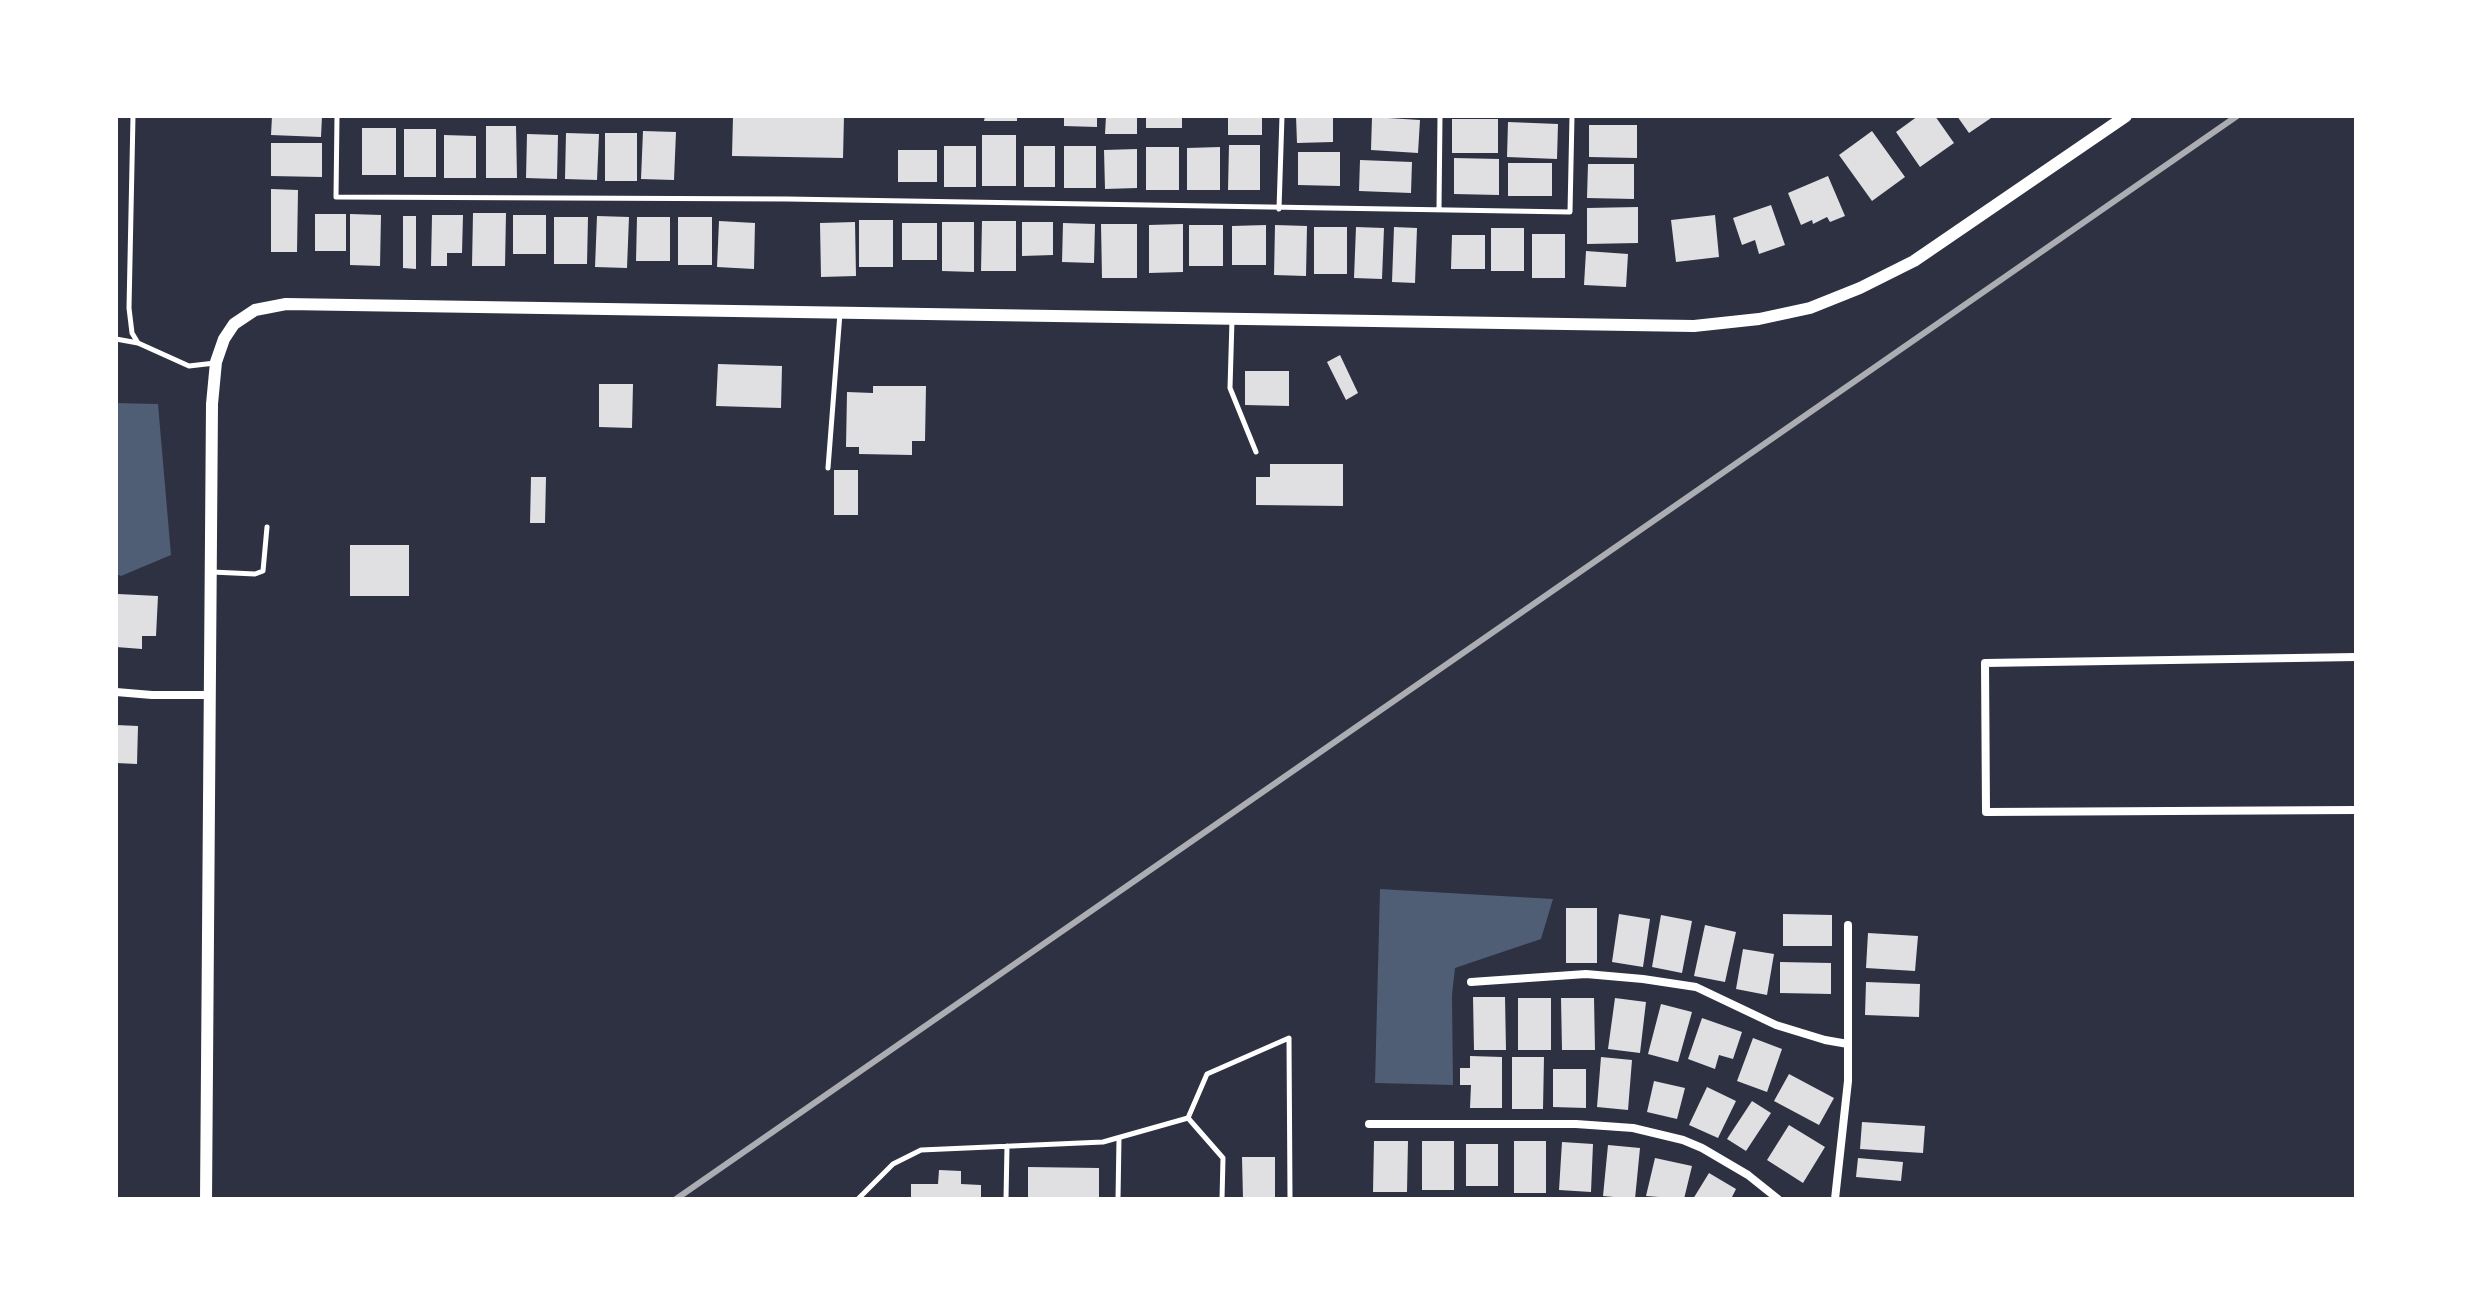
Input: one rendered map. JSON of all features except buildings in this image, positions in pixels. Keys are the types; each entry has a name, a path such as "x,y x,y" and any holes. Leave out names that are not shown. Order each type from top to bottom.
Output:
{"street":[{"path":"206,1199 212,404 216,362 224,339 234,324 255,310 286,304 1694,326 1759,319 1810,308 1860,288 1914,261 2126,116"},
{"path":"2356,657 1985,663 1985,678 1986,812 2356,810"},
{"path":"116,692 210,695"},
{"path":"1835,1199 1846,1117 1848,925"},
{"path":"1471,982 1586,974 1696,987 1801,1034 1848,1044"},
{"path":"1369,1124 1576,1124 1633,1128 1702,1148 1748,1175 1778,1199"}],"lane":[{"path":"133,116 129,308 132,333 138,343"},
{"path":"337,116 336,197 787,199 1570,212 1572,116"},
{"path":"1279,209 1282,116"},
{"path":"1439,209 1440,116"},
{"path":"828,468 840,312"},
{"path":"1232,319 1230,388 1256,452"},
{"path":"116,339 138,343 189,366 216,362"},
{"path":"211,572 255,574 263,571 267,527"},
{"path":"1188,1118 1207,1074 1289,1038 1290,1199"},
{"path":"858,1199 893,1164 921,1150 1103,1142 1188,1118"},
{"path":"1188,1118 1223,1158 1222,1199"},
{"path":"1118,1199 1119,1138"},
{"path":"1006,1199 1007,1146"}],"water":[{"path":"116,403 158,404 171,555 121,576 116,574"},
{"path":"1380,889 1553,899 1541,939 1455,968 1452,995 1453,1085 1375,1083"}],"railway":[{"path":"676,1199 2237,116"}]}
